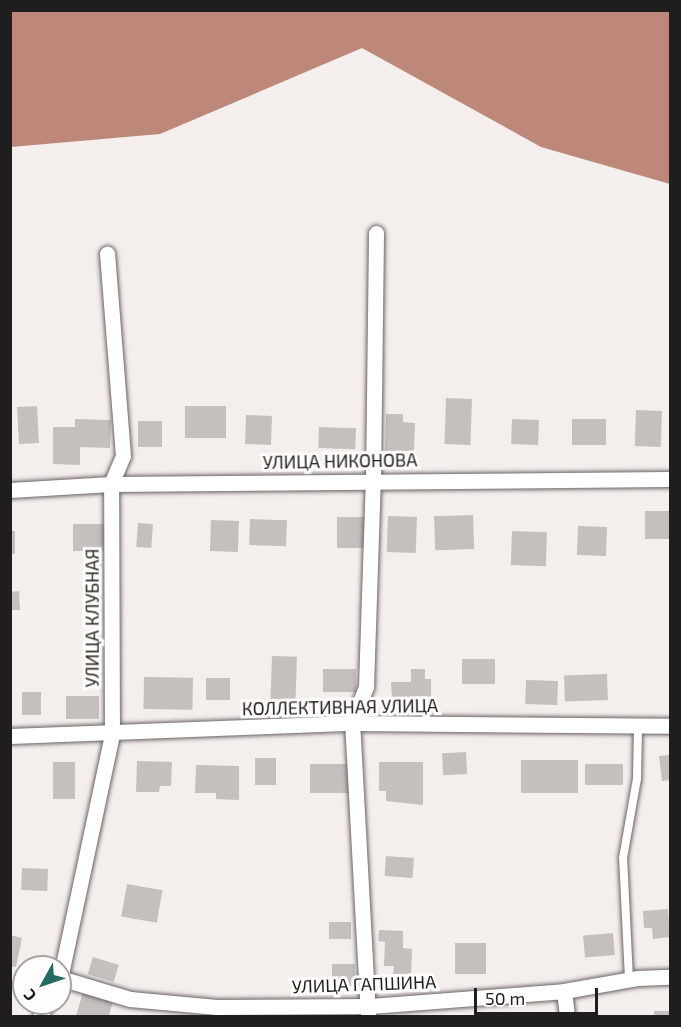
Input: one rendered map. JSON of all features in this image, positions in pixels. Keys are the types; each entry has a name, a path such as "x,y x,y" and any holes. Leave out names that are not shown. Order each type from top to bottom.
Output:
{"street":[{"path":"369,1011 352,723 366,687 374,480 376,233"},
{"name":"УЛИЦА КЛУБНАЯ","path":"65,955 112,735 111,484 123,456 107,254"},
{"name":"УЛИЦА НИКОНОВА","path":"10,490 111,484 670,479"},
{"name":"КОЛЛЕКТИВНАЯ УЛИЦА","path":"10,736 112,735 352,723 670,726"},
{"name":"УЛИЦА ГАПШИНА","path":"72,982 130,999 217,1007 369,1011 564,991 629,979 670,977"},
{"path":"564,991 567,1017"}],"lane":[{"path":"629,979 623,858 637,779 638,727"}],"shaded area":[{"path":"11,10 670,11 670,184 541,147 362,48 160,134 11,147"}],"building":[{"path":"446,398 472,399 470,445 444,444"},
{"path":"37,406 39,443 19,444 17,407"},
{"path":"185,406 226,406 226,438 185,438"},
{"path":"636,410 662,411 661,447 635,446"},
{"path":"386,414 403,414 403,422 415,423 414,451 385,451"},
{"path":"246,415 272,416 271,445 245,444"},
{"path":"75,419 111,420 110,448 80,447 80,465 53,464 53,427 75,427"},
{"path":"512,419 539,420 538,445 511,444"},
{"path":"572,419 606,419 606,445 572,445"},
{"path":"138,421 162,421 162,447 138,447"},
{"path":"319,427 356,428 355,449 318,448"},
{"path":"645,511 670,511 670,539 645,539"},
{"path":"473,515 474,549 435,550 434,516"},
{"path":"388,516 417,517 416,553 387,552"},
{"path":"337,517 366,517 366,548 337,548"},
{"path":"250,519 287,520 286,546 249,545"},
{"path":"211,520 239,521 238,552 210,551"},
{"path":"138,523 153,524 151,548 136,547"},
{"path":"73,524 105,524 105,551 73,551"},
{"path":"578,526 607,527 606,556 577,555"},
{"path":"10,531 15,531 15,554 10,554"},
{"path":"512,531 547,532 546,566 511,565"},
{"path":"19,591 20,610 10,610 10,592"},
{"path":"272,656 297,657 295,709 270,708"},
{"path":"462,659 495,659 495,684 462,684"},
{"path":"323,669 356,669 356,692 323,692"},
{"path":"411,669 425,669 425,679 431,679 431,697 392,698 391,682 411,682"},
{"path":"607,674 608,700 565,701 564,676"},
{"path":"144,677 193,678 192,710 143,709"},
{"path":"206,678 230,678 230,700 206,700"},
{"path":"526,680 558,681 557,705 525,704"},
{"path":"22,692 41,692 41,715 22,715"},
{"path":"66,696 99,696 99,719 66,719"},
{"path":"466,752 467,774 443,775 442,753"},
{"path":"670,755 670,780 662,781 659,756"},
{"path":"255,758 276,758 276,785 255,785"},
{"path":"521,760 578,760 578,793 521,793"},
{"path":"137,761 172,762 171,786 160,786 159,792 136,792"},
{"path":"53,762 75,762 75,799 53,799"},
{"path":"379,762 423,762 423,805 386,801 386,791 379,791"},
{"path":"310,764 349,764 349,793 310,793"},
{"path":"585,764 623,764 623,785 585,785"},
{"path":"196,765 239,766 239,800 216,799 216,793 195,793"},
{"path":"386,856 414,858 413,878 385,876"},
{"path":"22,868 48,869 47,891 21,890"},
{"path":"127,884 162,890 157,923 121,916"},
{"path":"668,909 670,937 653,939 652,928 644,928 643,911"},
{"path":"329,922 351,922 351,939 329,939"},
{"path":"379,930 403,931 403,948 412,949 411,975 393,974 394,966 384,966 385,942 378,941"},
{"path":"613,933 615,955 585,958 583,936"},
{"path":"10,935 22,938 18,955 12,955 12,966 10,966"},
{"path":"455,943 486,943 486,974 455,974"},
{"path":"93,957 119,965 114,982 88,974"},
{"path":"332,964 355,964 355,986 332,986"},
{"path":"83,992 113,1001 109,1016 76,1016"},
{"path":"654,1011 670,1011 670,1016 654,1016"}]}
